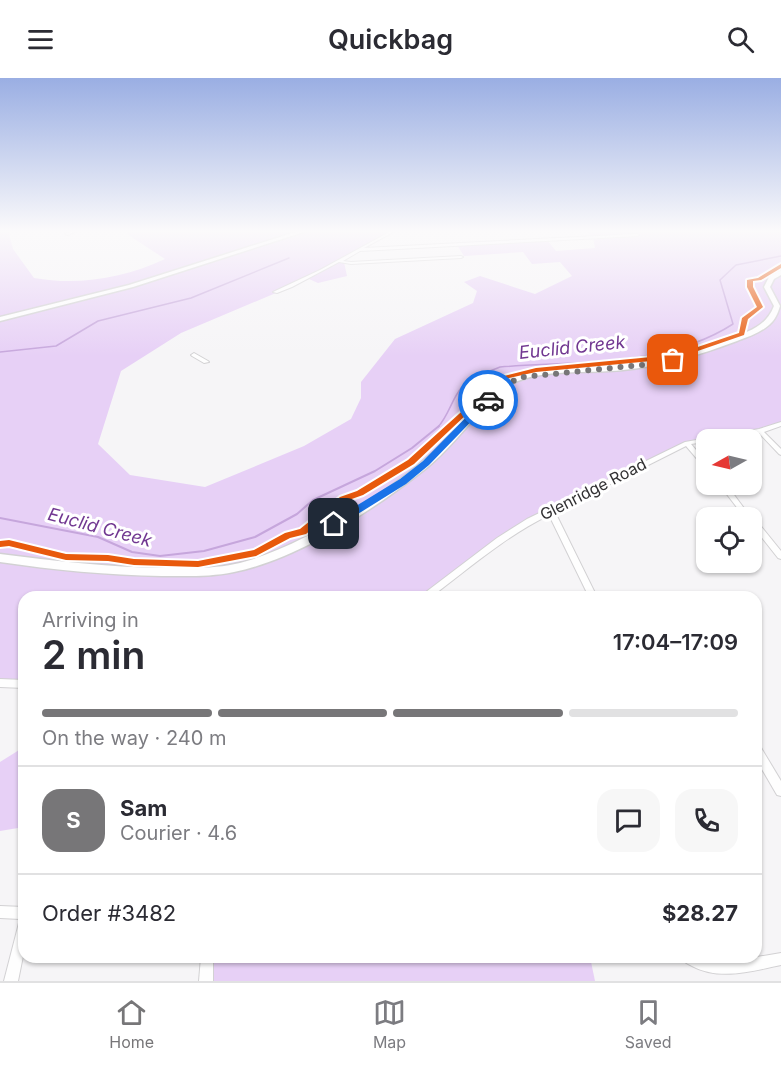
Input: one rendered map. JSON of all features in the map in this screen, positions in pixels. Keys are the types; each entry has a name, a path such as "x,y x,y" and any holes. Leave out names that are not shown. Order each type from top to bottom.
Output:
{"street":[{"path":"0,319 131,286 175,272"},
{"path":"275,292 309,279 320,272"},
{"path":"0,558 106,572 195,572 236,568 273,554 349,516 403,482 426,463 497,391 508,383 523,377 545,373 651,364 705,351 759,330 774,317 777,306 767,287 771,278 781,273"},
{"path":"194,355 206,362"},
{"name":"Glenridge Road","path":"762,430 781,424"},
{"path":"762,433 781,453"},
{"name":"Glenridge Road","path":"433,591 500,540 551,511 687,442 696,441"},
{"path":"687,442 696,453"},
{"path":"731,495 740,507"},
{"path":"551,511 590,591"},
{"path":"762,533 781,556"},
{"path":"0,682 18,684"},
{"path":"762,759 781,791"},
{"path":"0,912 18,913"},
{"path":"11,981 18,950"},
{"path":"762,962 781,959"},
{"path":"206,981 207,963"},
{"path":"699,963 725,969 759,963"}],"shaded area":[{"path":"0,272 30,272 34,278 84,281 129,272 346,272 347,276 318,283 309,279 181,333 121,371 98,444 130,475 205,487 304,446 351,419 361,398 361,382 395,339 473,303 477,291 464,282 480,276 535,294 572,276 569,272 781,272 781,424 762,430 696,429 696,441 530,521 433,591 18,591 18,684 0,683"},
{"path":"18,751 18,828 0,831 0,762"},
{"path":"207,963 591,963 595,981 206,981"}],"waterway":[{"path":"0,352 56,346 98,321 191,298 254,272"},
{"name":"Euclid Creek","path":"438,427 466,383 500,367 590,362 650,355 707,338 733,324 720,280 728,272"},
{"name":"Euclid Creek","path":"0,518 98,537 132,552 160,556 204,551 255,537 297,514 313,500 375,471 412,448 438,427"}],"cycle path":[{"path":"0,544 9,543 66,557 108,558 134,562 198,564 256,553 288,535 303,532 343,499 360,493 411,462 502,378 536,370 662,358 687,353 742,334 745,318 760,307 750,287 750,280 759,279 771,272"}],"way so far":[{"path":"488,400 508,383 523,377 545,373 621,368 673,360"}],"route":[{"path":"334,524 403,482 426,463 488,400"}]}
